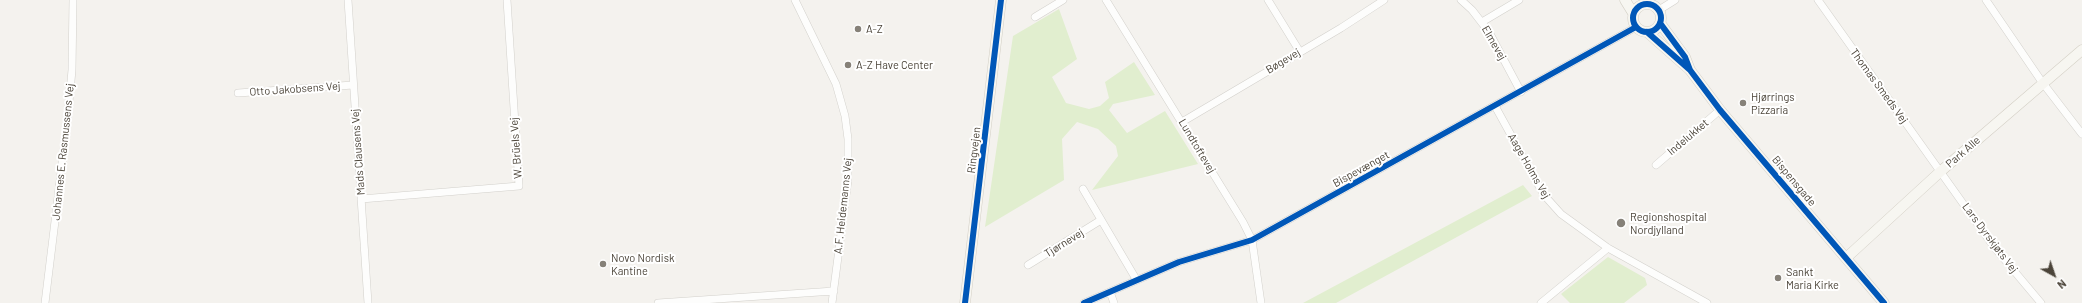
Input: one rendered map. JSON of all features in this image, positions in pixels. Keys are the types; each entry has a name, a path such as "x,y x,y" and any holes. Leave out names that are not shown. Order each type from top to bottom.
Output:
{"street":[{"name":"Johannes E. Rasmussens Vej","path":"45,303 72,70 73,0"},
{"name":"Mads Clausens Vej","path":"348,0 368,303"},
{"name":"W. Brüels Vej","path":"361,199 519,186 507,0"},
{"name":"A.F. Heidemanns Vej","path":"795,0 836,84 848,132 848,180 832,303"},
{"name":"Ringvejen","path":"965,303 1001,0"},
{"path":"1035,17 1062,0"},
{"name":"Lundtoftevej","path":"1106,0 1243,222 1252,240 1261,303"},
{"path":"1268,0 1300,52"},
{"name":"Bøgevej","path":"1182,122 1384,0"},
{"name":"Elmevej","path":"1461,0 1482,22 1521,92"},
{"path":"1482,22 1519,0"},
{"path":"1625,0 1633,13 1636,26 1647,32 1655,29 1660,23 1659,10 1652,4 1641,2 1633,13"},
{"path":"1659,10 1675,0"},
{"name":"Thomas Smeds Vej","path":"1818,0 1941,172"},
{"path":"1986,0 2042,82 2082,134"},
{"name":"Bispensgade","path":"1660,23 1685,57 1690,70"},
{"name":"Bispevænget","path":"1084,303 1136,279 1179,262 1252,240 1521,92 1636,26"},
{"name":"Bispensgade","path":"1647,32 1690,70 1720,110 1884,303"},
{"name":"Park Alle","path":"1846,258 2042,82 2082,50"},
{"name":"Otto Jakobsens Vej","path":"238,93 353,85"},
{"name":"Aage Holms Vej","path":"1495,106 1544,195 1561,214 1608,248 1707,303"},
{"name":"Indelukket","path":"1656,165 1720,110"},
{"name":"Lars Dyrskjøts Vej","path":"1941,172 1994,247 2041,303"},
{"path":"1082,189 1136,279"},
{"name":"Tjørnevej","path":"1028,265 1101,220"},
{"path":"1541,303 1608,248"},
{"path":"658,303 834,291"},
{"path":"1110,292 1114,303"}],"green space":[{"path":"1059,9 1077,59 1052,77 1066,103 1089,109 1100,106 1109,98 1105,82 1134,62 1155,95 1113,104 1109,110 1127,133 1165,111 1198,164 1092,190 1118,156 1116,146 1098,129 1077,122 1062,139 1064,180 985,227 1013,36"},
{"path":"1523,185 1532,196 1336,303 1303,303"},
{"path":"1608,257 1645,278 1647,285 1624,303 1570,303 1561,294"}],"cycle path":[{"path":"965,303 1001,0"},
{"path":"1647,4 1657,8 1661,18 1657,28 1647,32 1637,28 1633,18 1637,8 1647,4"},
{"path":"1660,23 1685,57 1690,70 1720,110 1884,303"},
{"path":"1084,303 1179,262 1252,240 1636,27"},
{"path":"1647,32 1690,70"}],"place":[{"name":"A-Z","path":"858,29"},
{"name":"A-Z Have Center","path":"848,65"},
{"name":"Hjørrings Pizzaria","path":"1743,103"},
{"name":"Regionshospital Nordjylland","path":"1621,223"},
{"name":"Novo Nordisk Kantine","path":"603,264"},
{"name":"Sankt Maria Kirke","path":"1778,278"}]}
